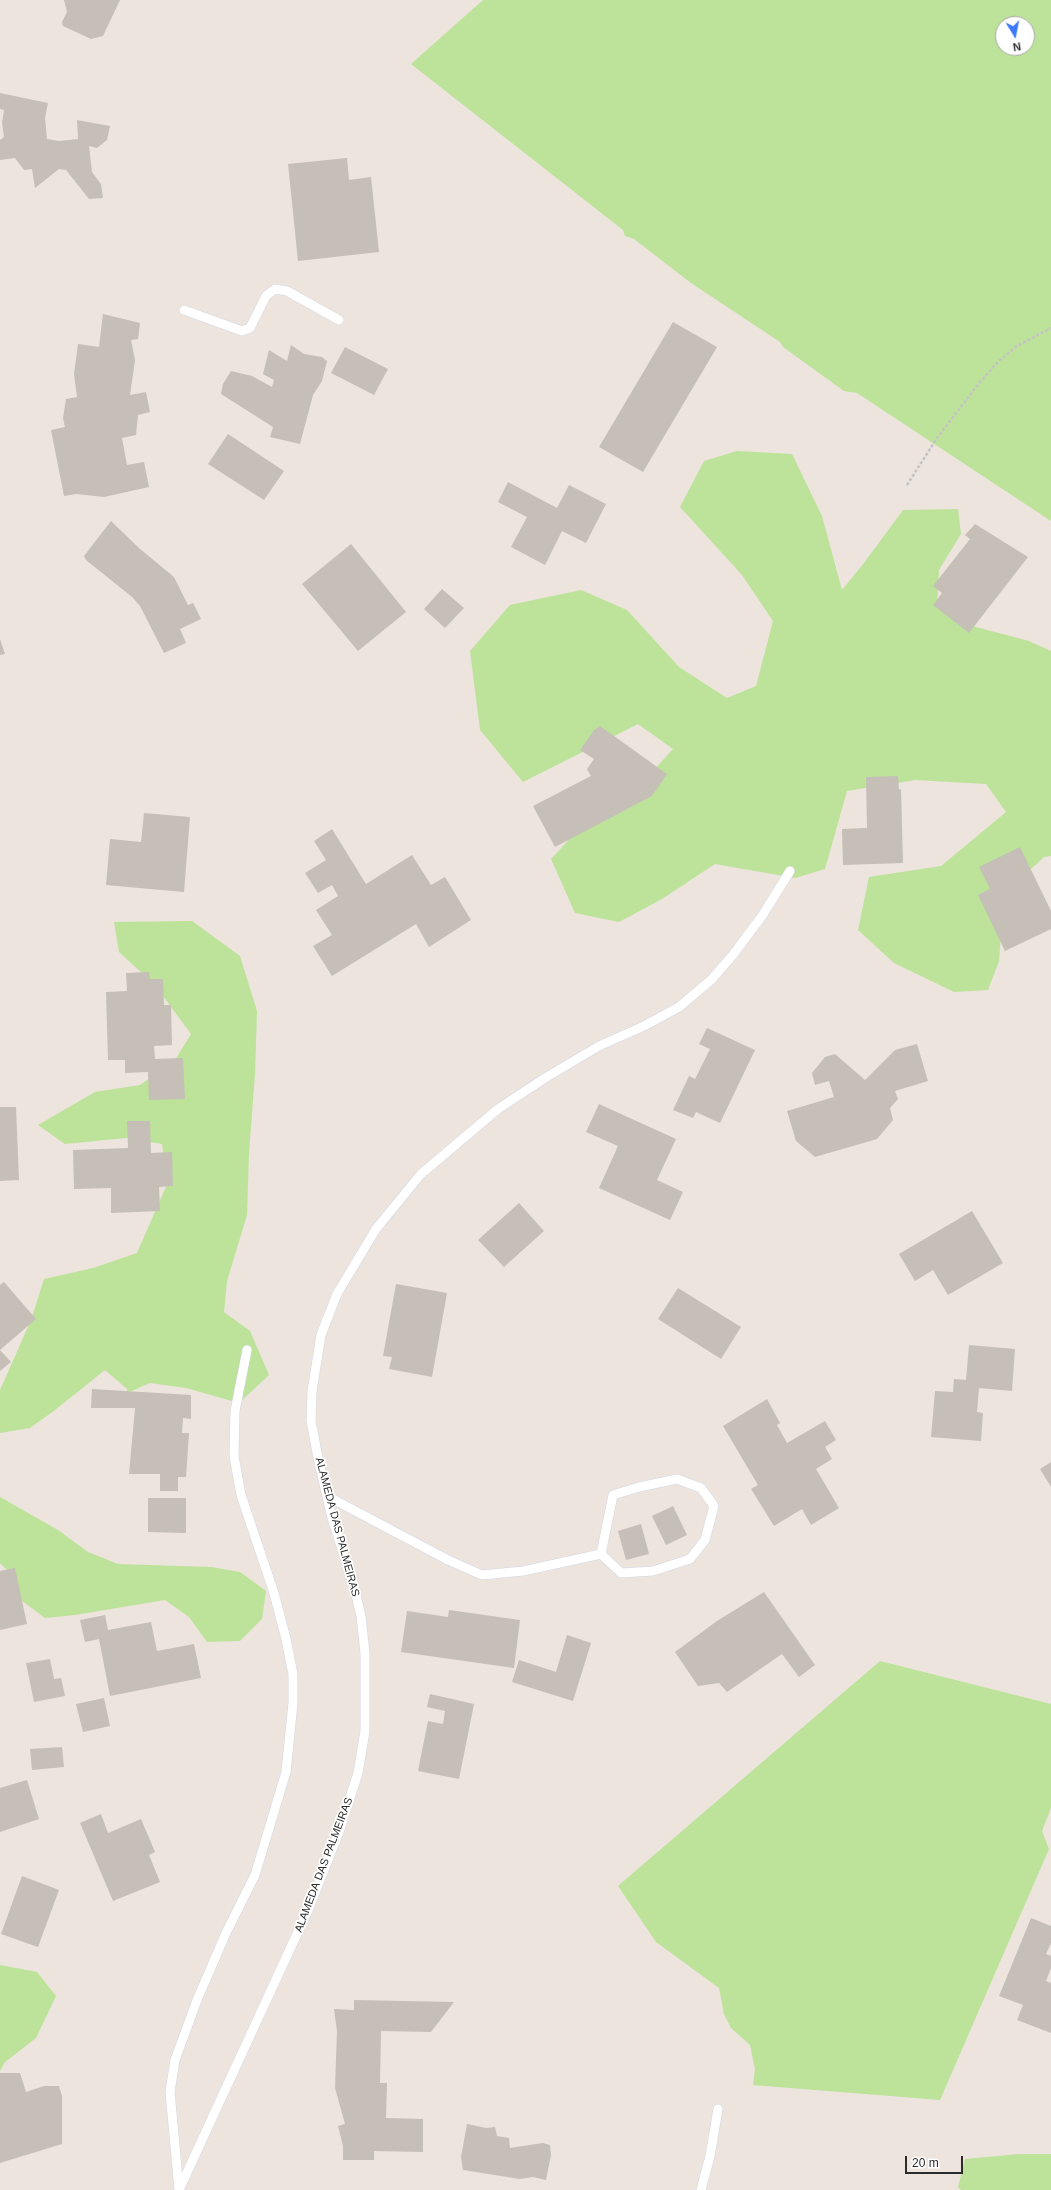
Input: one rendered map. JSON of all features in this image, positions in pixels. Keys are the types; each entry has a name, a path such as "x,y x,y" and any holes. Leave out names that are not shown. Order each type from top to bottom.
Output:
{"lane":[{"path":"184,310 242,331 250,328 266,296 275,289 287,291 339,320"},
{"name":"ALAMEDA DAS PALMEIRAS","path":"179,2190 308,1910 339,1832 358,1773 366,1731 366,1695 362,1630 354,1586 327,1496 312,1421 312,1391 321,1335 337,1294 376,1229 421,1174 498,1109 600,1046 644,1026 678,1007 711,980 732,956 762,916 790,871"},
{"name":"ALAMEDA DAS PALMEIRAS","path":"179,2190 170,2092 174,2060 220,1947 255,1875 286,1772 293,1704 293,1674 286,1639 274,1593 241,1495 234,1456 235,1411 247,1350"},
{"path":"677,1479 701,1488 714,1506 705,1540 690,1559 653,1571 621,1573 601,1554 613,1495 639,1487 677,1479"},
{"path":"327,1496 448,1560 482,1575 522,1571 601,1554"},
{"path":"701,2190 710,2156 718,2109"}],"path":[{"path":"907,486 937,438 980,382 999,361 1017,346 1038,333 1051,328"}],"green space":[{"path":"483,0 1051,0 1051,521 857,393 844,391 783,347 780,342 691,283 634,239 625,236 623,230 411,64"},
{"path":"737,451 792,454 822,516 842,590 903,510 958,509 961,534 939,570 937,606 976,627 1029,641 1051,651 1051,856 1044,857 1004,894 999,961 988,990 954,992 894,963 858,930 869,877 941,866 1006,812 986,784 915,780 847,791 825,869 795,878 715,864 662,899 619,922 575,913 551,859 581,827 643,782 673,749 638,724 523,782 480,730 470,651 510,605 581,590 627,610 679,667 727,698 756,686 773,621 742,575 680,507 704,461"},
{"path":"192,921 240,956 257,1011 247,1215 227,1281 224,1312 250,1331 269,1375 239,1403 186,1388 150,1383 127,1393 127,1389 105,1370 30,1428 0,1433 0,1390 31,1320 44,1279 93,1268 137,1253 168,1182 162,1144 126,1138 65,1144 38,1125 95,1092 140,1085 175,1060 191,1034 155,985 119,952 114,922"},
{"path":"0,1497 58,1530 88,1552 118,1564 211,1567 240,1572 266,1591 262,1619 240,1641 207,1642 189,1617 165,1600 75,1615 45,1618 21,1600 9,1572 0,1563"},
{"path":"880,1661 1051,1704 1051,1808 1042,1831 1049,1849 940,2100 753,2085 755,2069 750,2045 731,2028 724,2014 719,1988 656,1942 618,1886"},
{"path":"0,1965 37,1972 56,1996 36,2038 5,2062 0,2071"},
{"path":"1019,2154 1051,2154 1051,2190 961,2190 958,2187 965,2159"}],"building":[{"path":"64,0 120,0 103,36 91,39 63,26 62,22 67,12"},
{"path":"0,93 48,103 45,118 47,139 59,141 78,139 77,120 110,126 107,140 97,148 89,146 92,172 101,184 103,198 89,199 66,170 59,169 35,188 32,169 24,170 15,158 0,160 0,140 4,137 2,123 4,110 0,109"},
{"path":"347,158 349,180 371,177 379,252 298,261 288,164"},
{"path":"103,314 140,323 138,339 131,340 135,360 130,395 146,392 150,412 138,415 136,435 122,438 127,465 144,462 149,487 104,497 76,494 64,496 51,430 65,427 63,418 66,399 77,397 74,374 78,344 99,347"},
{"path":"673,322 717,347 643,472 599,447"},
{"path":"291,345 304,354 322,357 327,361 322,381 313,395 300,444 270,437 273,427 221,394 223,384 231,371 252,376 272,387 274,380 263,374 269,350 287,361"},
{"path":"345,347 388,369 374,395 331,373"},
{"path":"228,434 284,471 264,500 208,464"},
{"path":"508,482 557,508 569,485 606,504 586,543 562,531 545,565 511,547 527,517 498,502"},
{"path":"111,521 139,548 174,577 188,605 193,603 201,619 180,629 186,643 164,653 140,606 132,597 86,560 84,556"},
{"path":"975,524 1028,557 969,633 933,605 942,593 933,586 970,539 965,535"},
{"path":"351,544 406,612 358,651 302,584"},
{"path":"442,589 464,608 445,628 424,609"},
{"path":"0,639 5,654 0,655"},
{"path":"600,726 667,774 652,796 555,847 533,806 591,776 587,769 594,759 580,750 594,730"},
{"path":"898,776 899,790 901,789 903,863 843,865 842,829 867,828 866,777"},
{"path":"144,813 190,817 184,892 106,885 110,839 141,842"},
{"path":"332,829 366,884 412,855 431,885 445,877 471,920 429,947 416,924 332,976 313,946 332,935 316,910 338,896 332,885 318,893 305,873 326,860 314,841"},
{"path":"1020,847 1051,911 1051,929 1005,951 978,895 990,889 979,867"},
{"path":"149,972 150,979 163,979 164,1005 171,1005 172,1045 154,1046 155,1059 183,1058 185,1099 149,1100 148,1072 125,1073 125,1060 108,1060 106,992 127,991 126,973"},
{"path":"707,1028 755,1050 720,1123 696,1112 693,1118 673,1110 689,1076 695,1079 710,1049 699,1044"},
{"path":"917,1044 928,1081 895,1091 898,1099 890,1108 893,1120 877,1139 815,1157 796,1141 787,1111 834,1097 829,1081 815,1085 812,1073 825,1057 835,1054 865,1080 895,1050"},
{"path":"599,1104 676,1139 657,1180 683,1192 670,1220 599,1188 618,1146 586,1132"},
{"path":"0,1107 16,1107 19,1180 0,1181"},
{"path":"127,1121 150,1121 151,1153 172,1152 173,1186 159,1187 160,1211 111,1213 111,1188 74,1189 73,1150 128,1148"},
{"path":"519,1203 544,1231 504,1267 478,1240"},
{"path":"972,1211 1003,1263 948,1295 933,1270 915,1281 899,1254"},
{"path":"4,1282 36,1319 0,1350 0,1285"},
{"path":"396,1284 447,1293 432,1377 389,1369 392,1357 383,1356"},
{"path":"678,1288 741,1327 721,1359 658,1319"},
{"path":"969,1345 1015,1349 1012,1391 979,1388 977,1412 983,1413 981,1441 931,1437 935,1391 953,1392 954,1379 966,1380"},
{"path":"0,1350 11,1362 0,1371"},
{"path":"92,1389 191,1395 191,1419 183,1418 182,1433 189,1433 186,1477 178,1477 178,1491 160,1491 160,1474 129,1474 135,1408 91,1408"},
{"path":"767,1399 780,1423 777,1425 787,1443 825,1421 836,1440 825,1447 832,1459 816,1469 839,1508 811,1525 802,1509 774,1526 751,1489 758,1485 723,1426"},
{"path":"1051,1462 1051,1487 1040,1469"},
{"path":"148,1498 186,1498 186,1533 148,1532"},
{"path":"673,1506 687,1535 666,1545 652,1516"},
{"path":"641,1524 649,1554 626,1560 618,1531"},
{"path":"15,1568 27,1624 0,1630 0,1571"},
{"path":"764,1592 815,1665 799,1677 782,1654 727,1692 719,1683 698,1686 675,1652 717,1621"},
{"path":"449,1610 520,1620 514,1668 401,1652 407,1611 448,1617"},
{"path":"105,1615 108,1630 151,1622 157,1651 194,1644 201,1678 110,1696 99,1639 85,1642 80,1620"},
{"path":"567,1635 591,1643 573,1701 512,1682 519,1660 556,1672"},
{"path":"50,1659 54,1679 61,1678 65,1696 34,1702 26,1663"},
{"path":"430,1694 474,1704 459,1779 418,1771 428,1721 443,1724 445,1711 427,1707"},
{"path":"104,1698 110,1726 83,1732 76,1704"},
{"path":"62,1747 64,1767 32,1770 30,1749"},
{"path":"27,1780 39,1819 0,1832 0,1788"},
{"path":"101,1814 108,1833 141,1819 155,1852 149,1855 160,1882 113,1901 80,1823"},
{"path":"22,1876 59,1890 38,1947 1,1934"},
{"path":"1031,1918 1051,1926 1051,1943 1046,1954 1051,1956 1051,1968 1046,1981 1051,1983 1051,2033 1017,2020 1023,2005 999,1996"},
{"path":"354,2000 454,2002 431,2032 381,2031 380,2083 387,2083 386,2118 423,2119 423,2152 374,2151 374,2160 343,2160 343,2146 338,2126 345,2124 335,2088 337,2031 334,2009 354,2010"},
{"path":"0,2073 20,2073 26,2092 44,2086 59,2086 62,2096 62,2144 0,2163"},
{"path":"467,2124 486,2128 495,2127 497,2136 509,2138 510,2148 543,2143 550,2145 551,2155 546,2180 533,2177 520,2179 463,2170 461,2157"}]}
